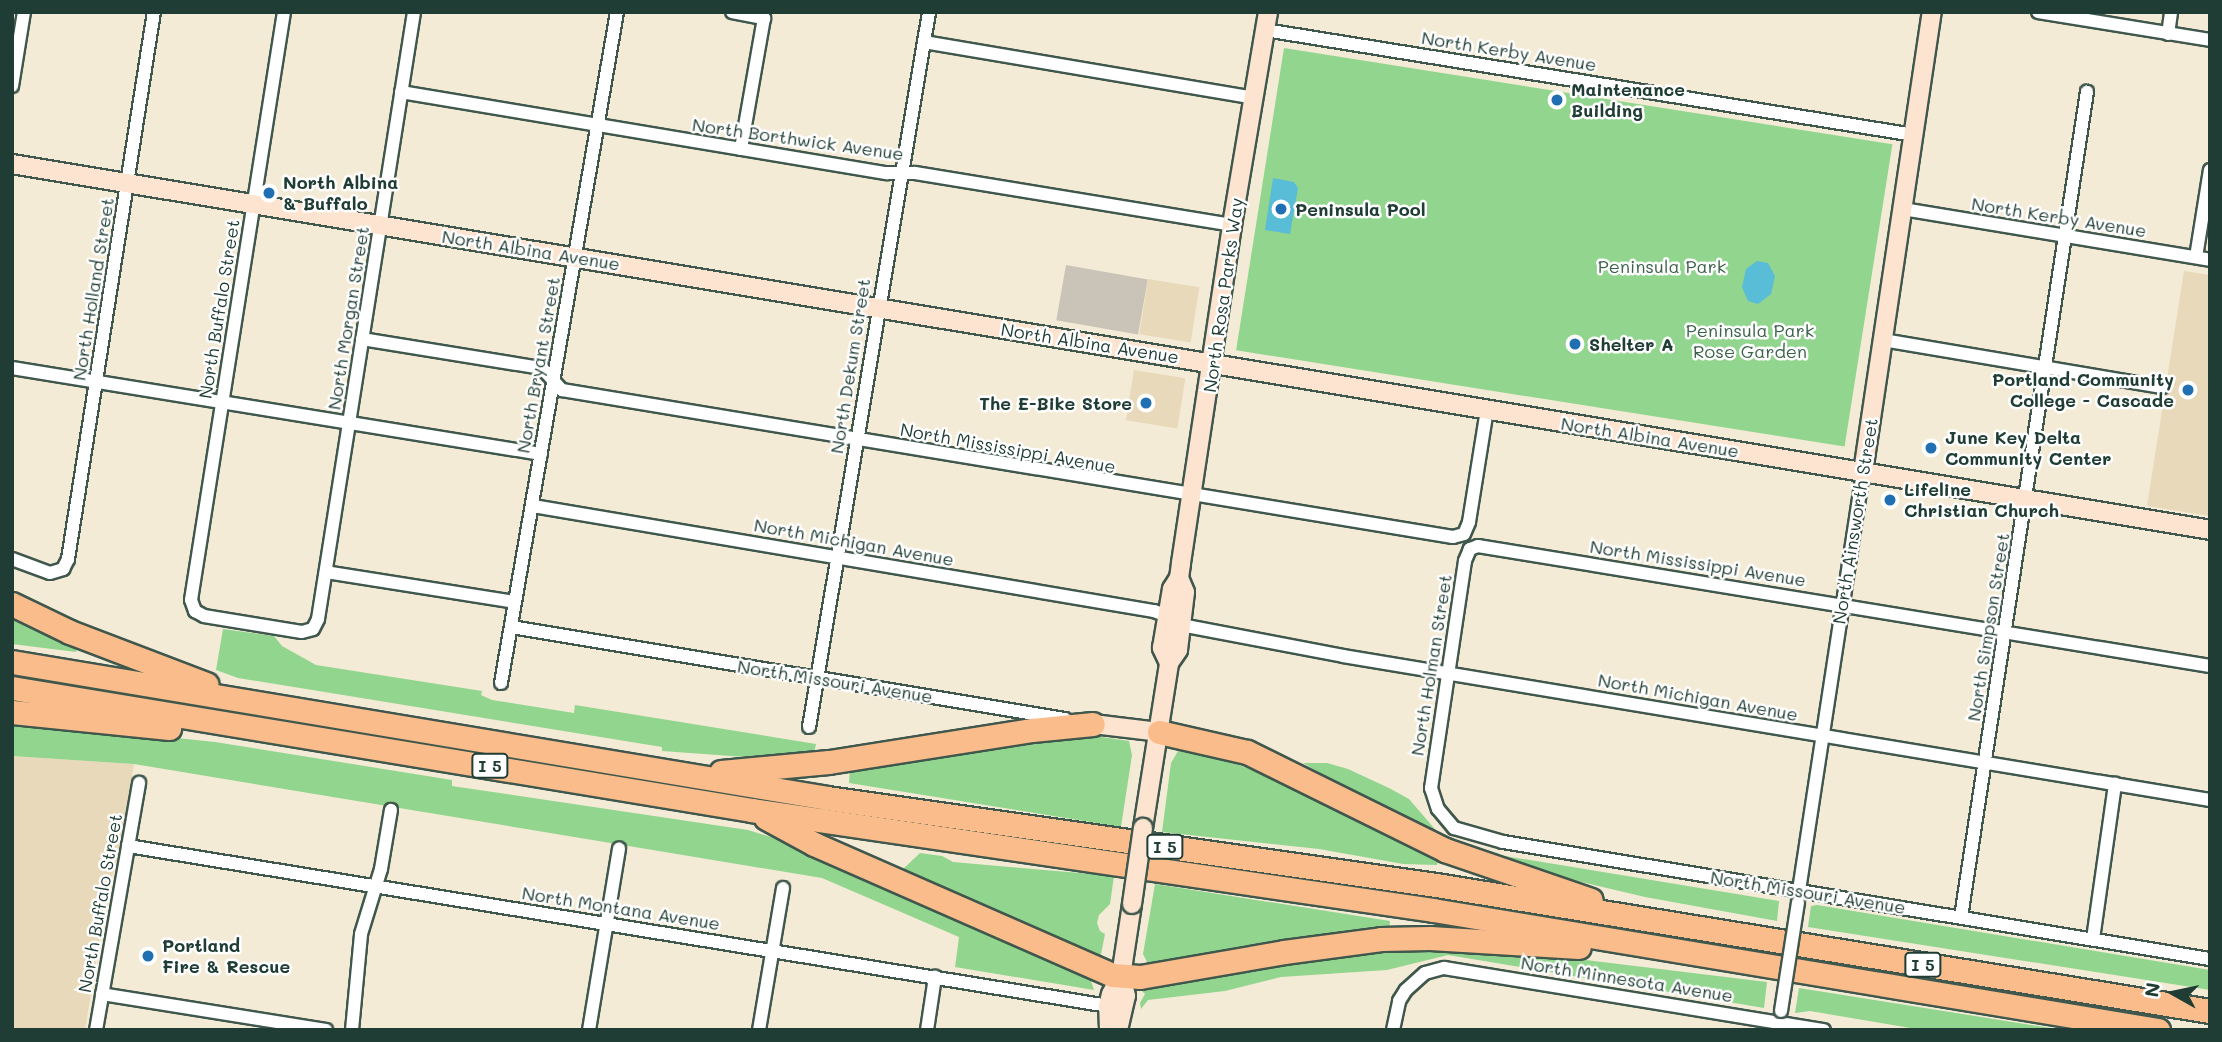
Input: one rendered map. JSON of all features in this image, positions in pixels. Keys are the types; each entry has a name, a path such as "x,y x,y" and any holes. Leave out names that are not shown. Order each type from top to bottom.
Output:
{"highway":[{"path":"12,604 70,632 255,702"},
{"name":"I 5","path":"12,662 919,812 1411,881 2210,1011"},
{"name":"I 5","path":"12,688 751,810 1227,878 2158,1030"},
{"path":"12,712 213,732 229,723"},
{"path":"694,775 829,762 1031,730 1093,724"},
{"path":"1159,732 1247,752 1445,850 1529,877 1636,917"},
{"path":"751,810 814,844 1106,973 1121,976 1140,977 1283,952 1381,939 1430,938 1685,953"}],"street":[{"path":"12,86 24,12"},
{"name":"North Holland Street","path":"12,559 50,573 62,569 68,559 154,12"},
{"name":"North Buffalo Street","path":"284,12 191,600 195,611 204,616 302,632 313,629"},
{"name":"North Morgan Street","path":"313,629 318,619 326,572 414,12"},
{"name":"North Bryant Street","path":"502,683 617,12"},
{"path":"733,12 764,18 741,149"},
{"name":"North Dekum Street","path":"809,727 877,308 929,12"},
{"name":"North Ainsworth Street","path":"1779,1021 1932,12"},
{"path":"2038,12 2210,40"},
{"path":"2168,34 2171,12"},
{"name":"North Kerby Avenue","path":"1266,21 1914,135"},
{"name":"North Rosa Parks Way","path":"1109,1030 1108,1006 1121,976 1169,663 1162,648 1174,621 1172,589 1179,578 1232,225 1266,21"},
{"path":"924,42 1254,98"},
{"name":"North Borthwick Avenue","path":"401,92 741,149 915,173 1232,225"},
{"name":"North Simpson Street","path":"1961,917 2087,92"},
{"name":"North Albina Avenue","path":"12,164 2210,530"},
{"path":"2196,257 2210,170"},
{"name":"North Kerby Avenue","path":"1903,209 2210,260"},
{"name":"North Mississippi Avenue","path":"362,339 542,368 562,390 1434,536 1462,536 1469,522 1487,410"},
{"path":"1883,340 2162,387"},
{"path":"12,368 541,454"},
{"name":"North Michigan Avenue","path":"533,506 1159,612 1174,621 1447,673 2210,800"},
{"name":"North Mississippi Avenue","path":"1470,549 1492,546 2210,666"},
{"name":"North Holman Street","path":"1431,788 1465,561 1470,549"},
{"path":"326,572 515,602"},
{"name":"North Missouri Avenue","path":"511,627 1093,724 1159,732"},
{"name":"North Buffalo Street","path":"96,1030 139,783"},
{"path":"2093,939 2115,785"},
{"name":"North Missouri Avenue","path":"1431,788 1434,800 1446,820 1454,828 1476,836 1799,896 1961,917 2210,958"},
{"path":"352,1030 361,933 375,886 391,810"},
{"name":"North Montana Avenue","path":"128,846 1108,1006"},
{"path":"589,1030 619,848"},
{"path":"759,1030 783,888"},
{"name":"North Minnesota Avenue","path":"1393,1030 1396,1013 1406,989 1425,973 1444,968 1824,1030"},
{"name":"North Rosa Parks Way","path":"1118,1030 1126,996 1121,976"},
{"path":"927,1030 935,977"},
{"path":"102,993 326,1030"}],"shaded area":[{"path":"1066,265 1148,279 1138,335 1056,320"},
{"name":"Portland Community College - Cascade","path":"2184,271 2210,275 2210,516 2147,506"},
{"path":"1148,279 1199,287 1191,342 1139,334"},
{"path":"1134,370 1185,378 1177,429 1126,420"},
{"path":"12,756 134,764 120,851 108,889 85,1030 12,1030"}],"green space":[{"name":"Peninsula Park","path":"1284,48 1892,144 1845,447 1236,350"},
{"path":"12,612 78,645 76,652 12,644"},
{"path":"223,629 274,636 282,646 316,665 482,691 481,695 492,700 574,713 575,705 816,744 814,754 745,757 662,751 662,747 238,678 216,670"},
{"path":"12,721 215,742 452,780 452,786 748,830 787,842 1083,973 1090,978 1094,990 955,967 959,937 822,878 134,764 12,756"},
{"path":"1088,735 1129,741 1132,755 1121,827 849,783 850,767 1016,741"},
{"path":"1178,751 1231,762 1283,782 1439,856 1437,865 1403,864 1319,849 1162,832 1171,763"},
{"path":"1303,763 1327,763 1348,769 1389,788 1409,799 1440,835 1455,844 1487,853 1779,901 1777,921 1645,897 1488,860 1364,800"},
{"path":"920,853 942,856 953,862 1114,876 1110,904 1099,915 1097,923 1100,931 1105,934 1100,959 902,870"},
{"path":"1155,884 1390,921 1389,930 1316,935 1154,964 1147,962 1143,954"},
{"path":"1811,906 2210,970 2210,990 1808,927"},
{"path":"1461,945 1767,982 1764,1008 1448,955 1387,970 1281,977 1225,991 1148,1000 1141,1009 1140,1003 1145,994 1142,991 1154,983 1349,951"},
{"path":"1799,988 2063,1030 1922,1030 1810,1011 1795,1013"}],"water":[{"name":"Peninsula Pool","path":"1273,178 1294,182 1298,188 1290,234 1265,230"},
{"path":"1757,261 1768,263 1775,276 1771,294 1758,304 1748,301 1742,287 1746,269"}],"place":[{"name":"Maintenance Building","path":"1557,100"},
{"name":"North Albina & Buffalo","path":"269,193"},
{"name":"Peninsula Pool","path":"1281,209"},
{"name":"Shelter A","path":"1575,344"},
{"name":"Portland Community College - Cascade","path":"2188,390"},
{"name":"The E-Bike Store","path":"1146,403"},
{"name":"June Key Delta Community Center","path":"1931,448"},
{"name":"Lifeline Christian Church","path":"1890,500"},
{"name":"Portland Fire & Rescue","path":"148,956"}],"park label":[{"name":"Peninsula Park Rose Garden","path":"1750,341"}]}
